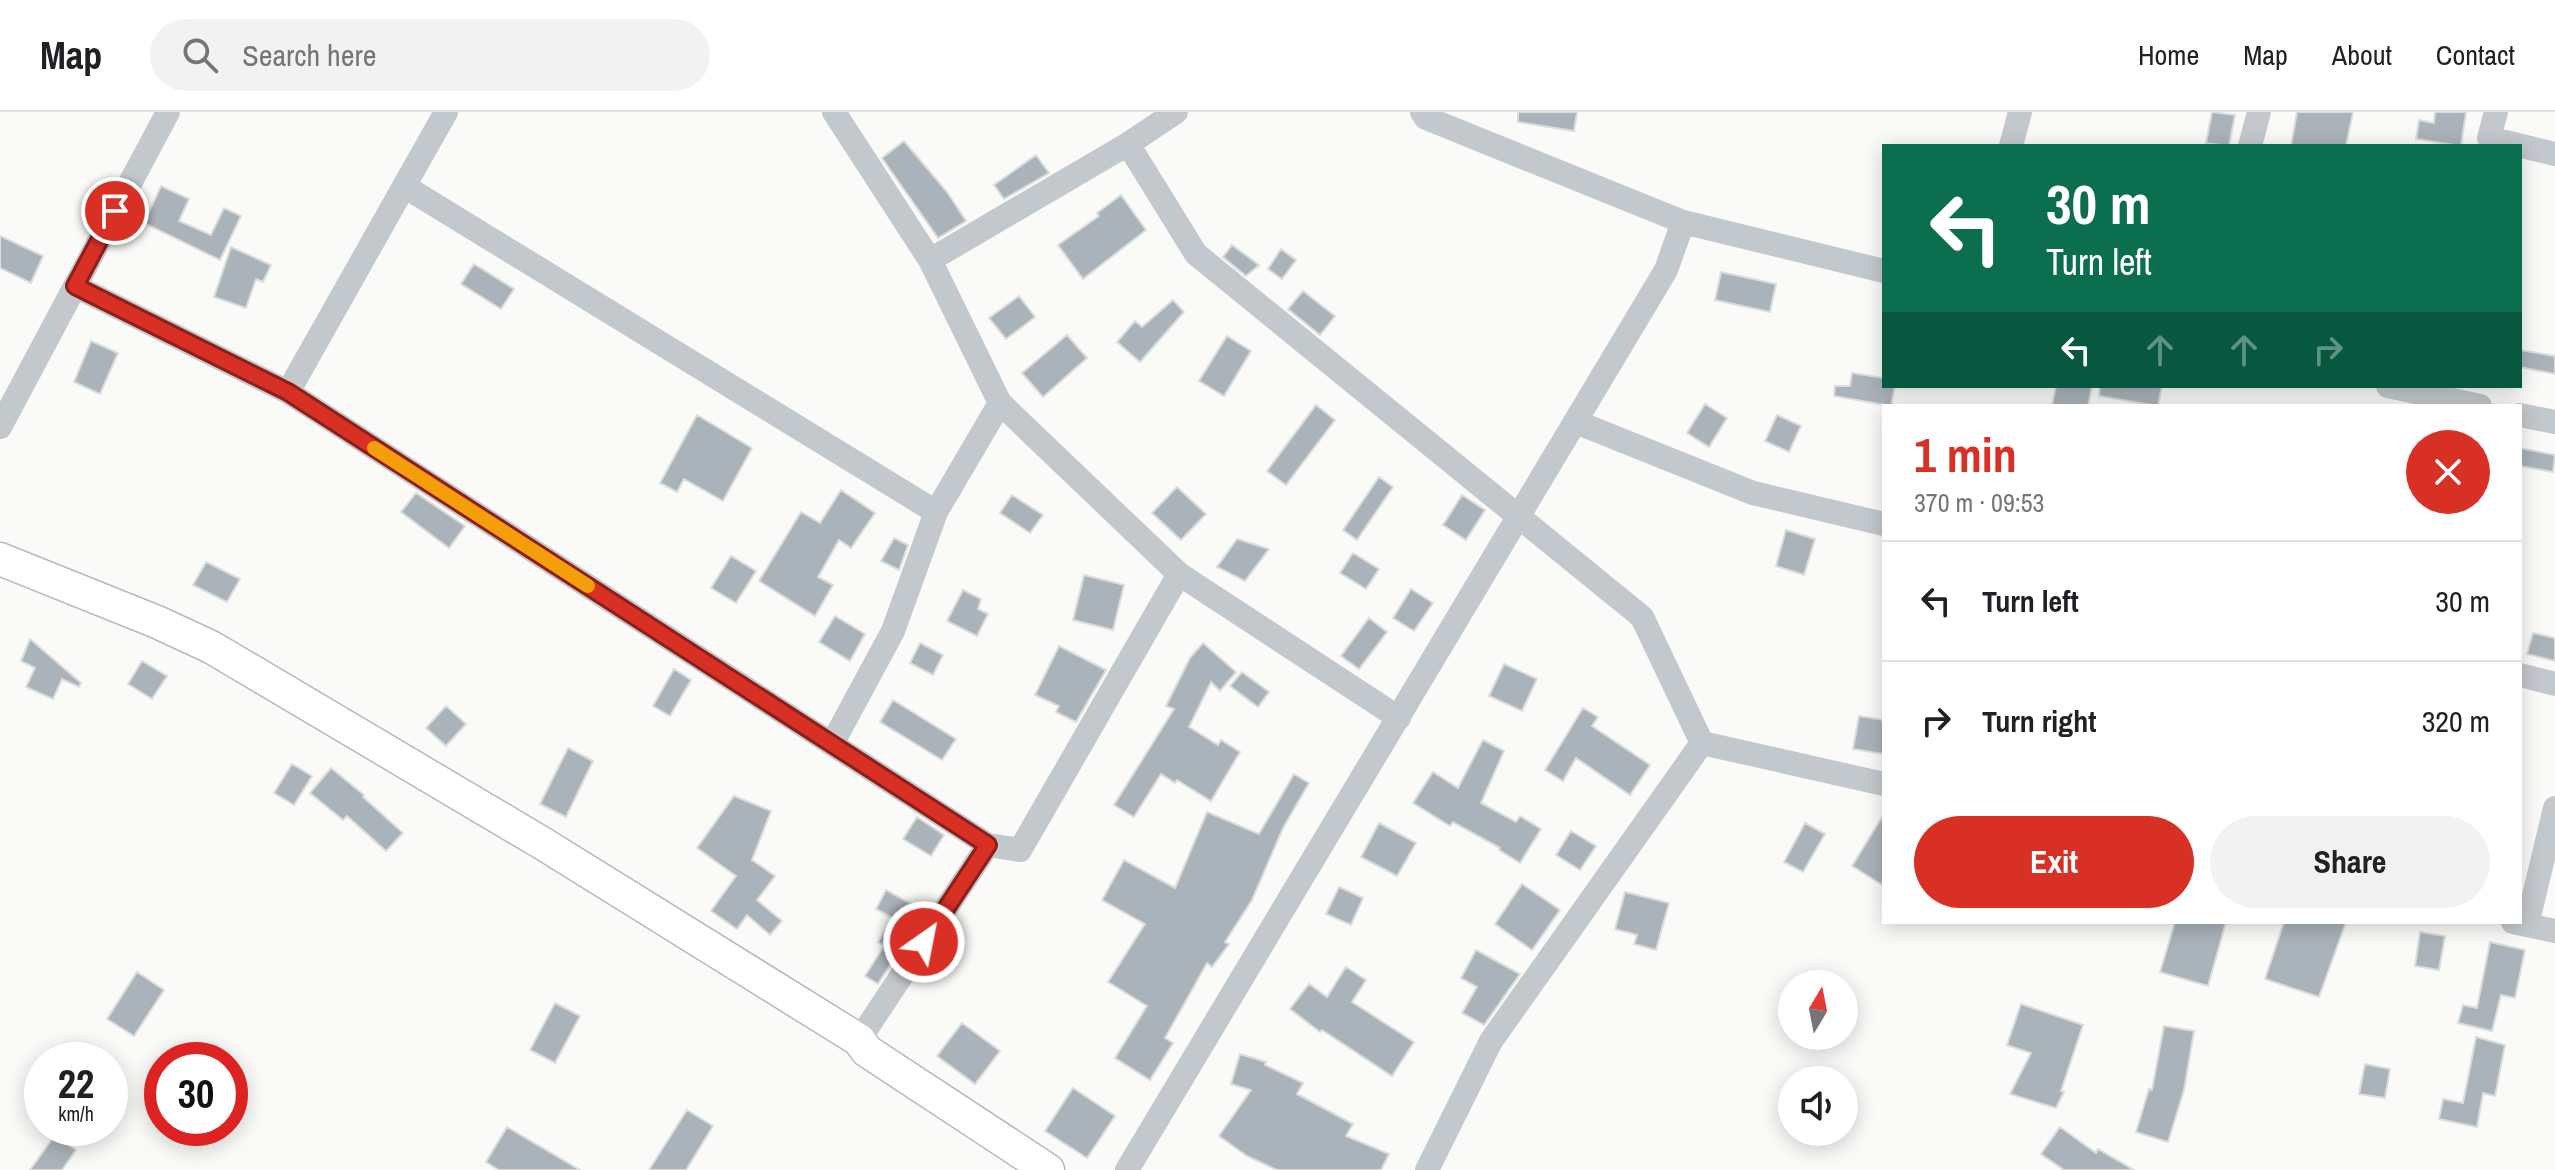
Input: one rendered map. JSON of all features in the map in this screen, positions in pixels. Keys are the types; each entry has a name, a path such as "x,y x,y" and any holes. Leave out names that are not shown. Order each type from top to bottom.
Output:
{"main road":[{"path":"0,559 211,647 542,843 859,1040 867,1051 1048,1170"}],"street":[{"path":"0,427 168,112"},
{"path":"288,392 446,112"},
{"path":"834,112 930,260 1000,403 1179,574 1399,718"},
{"path":"930,260 1128,144 1176,112"},
{"path":"2012,144 2020,112"},
{"path":"2251,144 2259,112"},
{"path":"2488,142 2496,112"},
{"path":"1426,114 1683,222 1882,271"},
{"path":"1128,144 1196,254 1642,617 1702,743"},
{"path":"2522,148 2555,154"},
{"path":"404,186 936,512"},
{"path":"1127,1170 1520,519 1666,270 1683,222"},
{"path":"75,286 288,392 988,845 1020,850 1179,574"},
{"path":"2406,388 2443,392 2475,404"},
{"path":"832,744 893,631 936,512 1000,403"},
{"path":"2522,415 2555,422"},
{"path":"1576,422 1753,493 1882,524"},
{"path":"2522,676 2555,684"},
{"path":"1702,743 1882,784"},
{"path":"1427,1170 1491,1041 1702,743"},
{"path":"2522,917 2555,808"},
{"path":"859,1040 988,845"},
{"path":"2520,924 2555,931"}],"building":[{"path":"1518,112 1577,112 1574,131 1518,122"},
{"path":"2212,112 2235,115 2229,144 2206,143"},
{"path":"2297,112 2353,112 2346,144 2291,144"},
{"path":"2435,112 2466,112 2461,144 2416,139 2419,120 2434,123"},
{"path":"904,141 947,192 966,221 938,238 882,158"},
{"path":"1036,155 1049,173 1004,199 994,185"},
{"path":"161,186 189,199 179,221 211,235 224,208 241,216 220,260 144,223"},
{"path":"1121,195 1146,230 1083,279 1058,245 1099,216 1097,213"},
{"path":"0,236 43,256 31,283 0,268"},
{"path":"1232,245 1259,265 1246,276 1223,257"},
{"path":"231,247 271,265 263,282 256,279 246,308 214,297"},
{"path":"1281,249 1296,260 1282,279 1268,269"},
{"path":"474,264 514,289 501,309 461,284"},
{"path":"1721,272 1776,284 1770,312 1715,300"},
{"path":"1303,291 1335,316 1320,335 1288,309"},
{"path":"1019,296 1035,317 1006,339 989,318"},
{"path":"1173,300 1184,312 1140,362 1117,342 1135,321 1142,327"},
{"path":"1067,335 1087,358 1043,397 1022,373"},
{"path":"1227,336 1251,351 1224,396 1199,381"},
{"path":"91,341 118,353 100,394 74,382"},
{"path":"2522,350 2555,356 2555,374 2522,367"},
{"path":"1852,373 1882,378 1882,388 1895,388 1891,404 1834,396 1835,386 1850,386"},
{"path":"2056,388 2092,388 2088,404 2052,404"},
{"path":"2100,388 2162,388 2158,404 2099,396"},
{"path":"1705,404 1727,418 1709,447 1687,433"},
{"path":"1316,405 1335,420 1286,485 1267,471"},
{"path":"697,415 752,448 723,501 684,479 677,492 660,483"},
{"path":"1777,415 1801,426 1789,452 1765,441"},
{"path":"2522,448 2555,455 2553,472 2522,466"},
{"path":"1379,477 1393,487 1357,540 1343,530"},
{"path":"1177,487 1206,514 1181,540 1152,513"},
{"path":"841,490 875,513 851,548 839,540 818,577 833,585 815,616 759,581 801,512 820,523"},
{"path":"416,493 465,526 449,548 401,512"},
{"path":"1012,495 1043,515 1030,533 1000,513"},
{"path":"1462,495 1485,510 1466,540 1443,525"},
{"path":"1786,530 1815,539 1804,575 1776,566"},
{"path":"894,538 908,545 899,570 881,561"},
{"path":"1237,539 1269,549 1245,581 1217,567"},
{"path":"1353,553 1379,569 1366,589 1340,573"},
{"path":"731,556 756,571 736,603 711,588"},
{"path":"206,562 240,579 227,602 193,585"},
{"path":"1084,575 1124,585 1113,630 1073,620"},
{"path":"1411,589 1433,603 1414,631 1393,618"},
{"path":"963,590 981,599 978,609 988,614 977,636 947,621"},
{"path":"835,616 865,634 850,661 819,642"},
{"path":"1369,618 1387,632 1359,669 1341,656"},
{"path":"2533,633 2555,638 2555,661 2527,654"},
{"path":"30,639 81,683 79,687 62,679 53,699 26,687 35,668 21,661"},
{"path":"920,643 943,655 933,675 910,663"},
{"path":"1203,643 1236,672 1220,691 1211,682 1189,727 1218,745 1221,740 1240,752 1211,801 1161,774 1134,817 1114,805 1174,709 1166,706 1190,658"},
{"path":"1059,646 1106,670 1076,722 1056,712 1059,706 1035,695"},
{"path":"142,661 167,676 152,699 128,684"},
{"path":"1504,664 1537,679 1522,711 1489,696"},
{"path":"674,669 691,680 670,716 653,706"},
{"path":"1242,672 1269,692 1258,707 1230,686"},
{"path":"893,700 956,739 942,760 880,722"},
{"path":"446,706 466,724 446,746 426,728"},
{"path":"1583,708 1598,717 1592,726 1650,765 1630,795 1576,758 1563,781 1545,770"},
{"path":"1859,716 1882,720 1882,754 1853,749"},
{"path":"1483,740 1504,751 1481,803 1516,822 1520,816 1541,829 1520,863 1500,848 1453,822 1450,826 1413,803 1433,772 1458,788"},
{"path":"568,748 593,761 566,817 540,804"},
{"path":"292,764 312,776 294,805 274,793"},
{"path":"331,768 403,833 386,851 347,816 343,820 310,793"},
{"path":"1294,774 1309,783 1283,828 1252,900 1225,942 1229,944 1212,967 1207,963 1165,1038 1173,1043 1150,1080 1115,1058 1147,1006 1108,982 1145,924 1102,900 1124,860 1175,888 1207,812 1259,834"},
{"path":"734,796 771,811 752,860 775,876 757,900 782,921 770,935 747,915 737,929 711,911 736,876 697,848"},
{"path":"917,817 944,835 931,856 903,839"},
{"path":"1882,817 1882,885 1852,866"},
{"path":"1379,823 1416,843 1397,876 1361,857"},
{"path":"1805,823 1825,834 1803,872 1784,862"},
{"path":"1571,831 1596,846 1580,870 1556,855"},
{"path":"1522,884 1560,910 1532,950 1495,924"},
{"path":"1339,887 1363,898 1351,925 1326,914"},
{"path":"886,890 924,911 878,984 865,976 884,946 878,942 893,918 876,909"},
{"path":"1625,892 1669,903 1656,950 1634,944 1637,935 1615,929"},
{"path":"2174,924 2225,924 2208,986 2160,972"},
{"path":"2283,924 2345,924 2319,997 2265,979"},
{"path":"2420,932 2445,936 2439,970 2415,966"},
{"path":"2490,942 2525,950 2515,998 2501,995 2492,1031 2458,1023 2463,1005 2477,1008"},
{"path":"1476,950 1520,974 1484,1025 1462,1013 1477,987 1461,978"},
{"path":"1346,967 1366,980 1352,1002 1414,1042 1392,1076 1322,1030 1320,1032 1290,1009 1309,984 1327,997"},
{"path":"137,972 164,990 134,1036 107,1019"},
{"path":"555,1003 580,1016 555,1063 530,1050"},
{"path":"2021,1004 2083,1025 2061,1091 2064,1092 2056,1108 2010,1094 2031,1053 2007,1045"},
{"path":"962,1023 1000,1051 975,1084 937,1056"},
{"path":"2164,1026 2194,1031 2184,1090 2168,1142 2136,1132 2149,1089 2152,1090"},
{"path":"2476,1037 2505,1045 2495,1096 2483,1093 2477,1127 2439,1119 2443,1099 2463,1103"},
{"path":"1240,1054 1266,1062 1265,1065 1303,1083 1297,1094 1353,1124 1346,1136 1389,1154 1381,1170 1277,1170 1247,1156 1219,1136 1251,1090 1231,1084"},
{"path":"2365,1064 2390,1069 2385,1098 2359,1094"},
{"path":"1073,1088 1115,1116 1087,1158 1045,1131"},
{"path":"687,1110 713,1126 686,1170 649,1170"},
{"path":"507,1127 580,1170 499,1170 486,1162"},
{"path":"2060,1127 2096,1153 2098,1149 2134,1170 2064,1170 2041,1154"},
{"path":"47,1146 70,1146 76,1150 62,1170 30,1170"}],"slow traffic":[{"path":"374,448 588,586"}],"route":[{"path":"115,211 75,286 288,392 988,845 924,942"}]}
